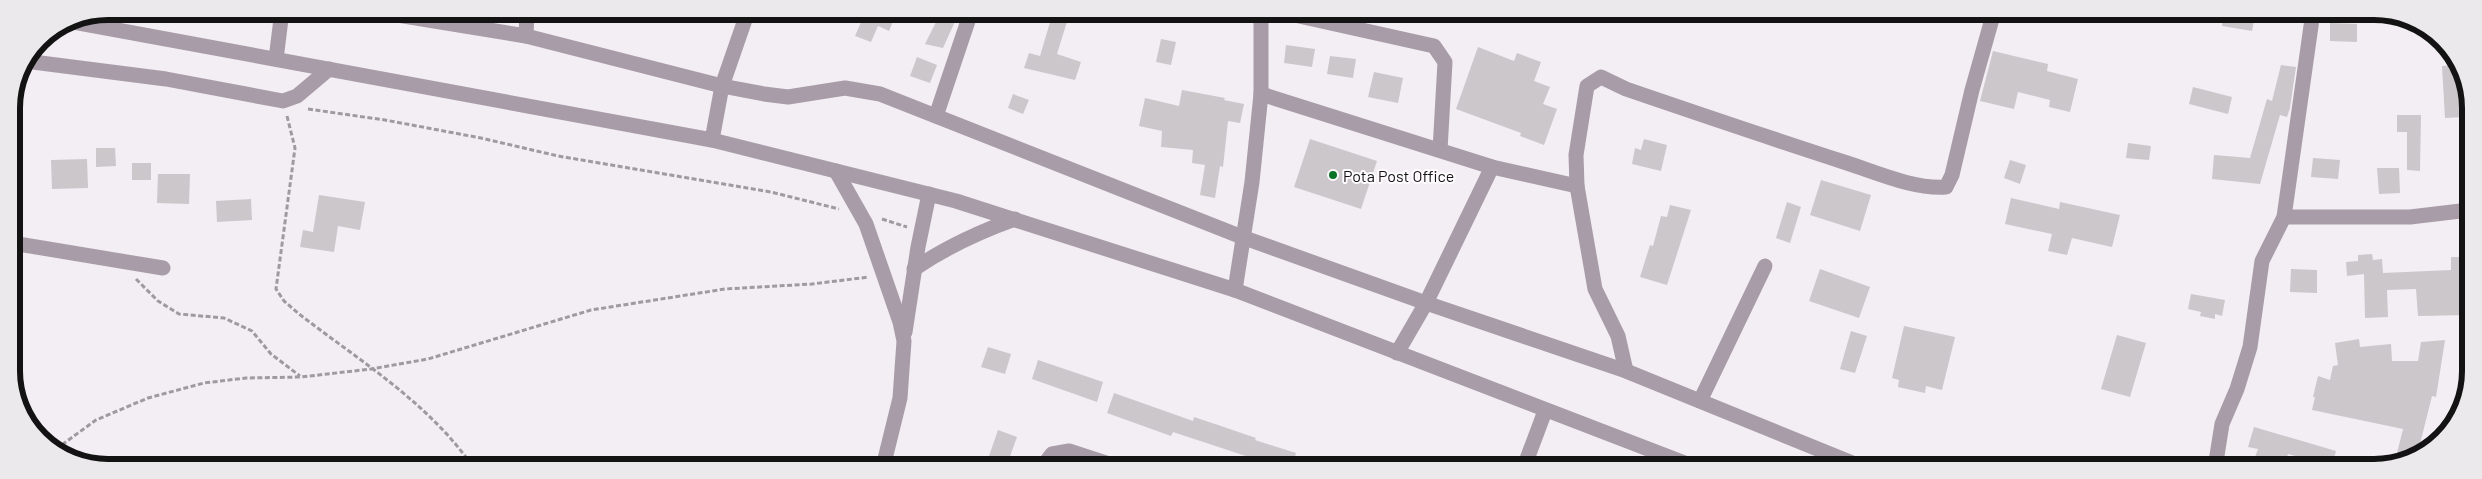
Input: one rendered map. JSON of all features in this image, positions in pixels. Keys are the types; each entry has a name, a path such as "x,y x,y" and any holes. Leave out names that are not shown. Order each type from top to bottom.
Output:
{"street":[{"path":"276,59 281,20"},
{"path":"428,20 526,36 722,86 788,97 845,88 865,90 936,116 1242,237 1426,303 1626,371 1842,459"},
{"path":"526,36 527,20"},
{"path":"712,140 722,86 745,20"},
{"path":"936,116 968,20"},
{"path":"1235,290 1252,182 1261,94 1261,20"},
{"path":"1317,20 1434,46 1445,62 1440,150"},
{"path":"1626,371 1618,336 1595,289 1577,186 1576,155 1587,86 1601,77 1626,89 1910,183 1931,188 1946,187 1952,175 1972,90 1992,20"},
{"path":"2216,459 2222,424 2237,389 2250,346 2262,261 2284,217 2312,20"},
{"path":"84,24 712,140 929,194 1015,219 1235,290 1674,459"},
{"path":"33,62 166,79 283,101 297,96 329,68"},
{"path":"1261,94 1492,167 1577,186"},
{"path":"1397,353 1426,303 1492,167"},
{"path":"836,171 860,214 900,322 904,341"},
{"path":"886,459 900,398 904,341 914,269 929,194"},
{"path":"2284,217 2410,217 2462,211"},
{"path":"914,269 941,250 984,230 1015,219"},
{"path":"20,244 163,268"},
{"path":"1700,401 1765,266"},
{"path":"1527,459 1545,410"},
{"path":"1048,459 1052,454 1069,451 1094,459"}],"path":[{"path":"283,101 303,108 481,138 558,156 771,192 860,214 921,232"},
{"path":"283,101 295,148 276,289 284,300 299,314 410,399 434,422 466,459"},
{"path":"122,261 138,282 158,301 179,314 224,318 252,331 270,354 301,377"},
{"path":"61,445 96,420 148,398 204,383 246,378 301,377 371,369 428,359 591,310 725,289 812,284 883,275"}],"building":[{"path":"862,20 894,20 889,31 878,26 871,42 855,36"},
{"path":"937,20 956,20 943,48 925,44"},
{"path":"1051,20 1068,20 1057,54 1081,62 1075,80 1024,68 1029,53 1040,56"},
{"path":"2223,20 2254,20 2252,31 2222,26"},
{"path":"2330,23 2357,24 2357,42 2330,41"},
{"path":"1161,39 1176,42 1171,65 1156,62"},
{"path":"1286,45 1315,49 1312,67 1284,63"},
{"path":"1478,47 1514,61 1517,53 1541,62 1534,81 1550,87 1543,104 1557,109 1544,145 1520,136 1521,133 1456,109"},
{"path":"1993,51 2048,64 2047,71 2078,79 2070,112 2049,107 2050,100 2018,92 2014,109 1980,101"},
{"path":"1330,56 1356,59 1353,78 1327,74"},
{"path":"917,57 937,65 930,83 910,76"},
{"path":"2281,65 2296,67 2290,108 2287,117 2280,115 2260,184 2212,179 2214,155 2250,158 2267,99 2272,101"},
{"path":"2451,65 2453,69 2460,91 2462,117 2445,118 2442,66"},
{"path":"1374,72 1403,78 1398,103 1368,97"},
{"path":"2193,87 2232,97 2228,114 2189,104"},
{"path":"1182,90 1225,98 1224,100 1244,104 1240,123 1228,121 1223,167 1220,166 1215,198 1200,195 1205,165 1192,163 1193,150 1161,147 1162,131 1139,126 1145,98 1179,106"},
{"path":"1013,94 1029,100 1023,114 1008,108"},
{"path":"2397,115 2421,115 2420,171 2407,170 2407,132 2397,132"},
{"path":"1310,139 1377,161 1361,209 1294,187"},
{"path":"1644,139 1667,145 1661,171 1632,164 1635,148 1641,150"},
{"path":"2128,143 2151,146 2149,160 2126,158"},
{"path":"96,148 115,148 116,166 96,167"},
{"path":"2313,158 2340,160 2338,179 2311,177"},
{"path":"87,159 88,188 52,189 51,160"},
{"path":"2010,160 2026,165 2020,184 2004,178"},
{"path":"132,163 151,163 151,180 132,180"},
{"path":"2377,168 2399,168 2400,193 2379,194"},
{"path":"158,174 190,174 189,204 157,203"},
{"path":"1821,180 1871,195 1860,231 1810,215"},
{"path":"319,195 365,202 360,230 338,226 334,252 300,247 303,230 313,232"},
{"path":"2011,198 2059,209 2060,202 2120,215 2112,247 2072,238 2067,255 2048,251 2052,234 2005,224"},
{"path":"251,199 252,220 217,222 216,201"},
{"path":"1787,202 1801,207 1790,243 1776,238"},
{"path":"1670,205 1691,210 1667,285 1640,277 1650,245 1653,246 1661,216 1667,217"},
{"path":"2372,254 2373,260 2382,259 2383,273 2451,270 2451,257 2462,257 2462,315 2418,316 2416,289 2387,290 2388,317 2365,318 2364,274 2347,276 2346,262 2358,261 2358,255"},
{"path":"1820,269 1870,287 1859,318 1809,301"},
{"path":"2291,269 2317,270 2317,293 2290,292"},
{"path":"2191,294 2225,300 2222,316 2215,314 2215,319 2200,316 2201,312 2188,309"},
{"path":"1904,326 1955,337 1942,390 1926,386 1925,393 1898,387 1899,380 1892,378"},
{"path":"1851,331 1867,336 1855,373 1840,369"},
{"path":"2117,335 2146,343 2130,397 2101,389"},
{"path":"2359,339 2360,347 2391,344 2392,361 2418,361 2421,342 2445,340 2436,397 2432,396 2419,446 2396,456 2403,429 2312,410 2318,376 2330,380 2333,366 2338,365 2335,343"},
{"path":"988,347 1011,354 1005,374 981,367"},
{"path":"1038,360 1103,382 1097,402 1032,379"},
{"path":"1114,393 1193,421 1194,417 1296,453 1294,459 1255,459 1173,432 1171,436 1107,413"},
{"path":"2254,427 2336,451 2334,459 2306,459 2288,454 2286,459 2254,459 2258,449 2248,447"},
{"path":"998,430 1017,437 1009,459 998,459 989,456"}],"place":[{"name":"Pota Post Office","path":"1333,175"}]}
